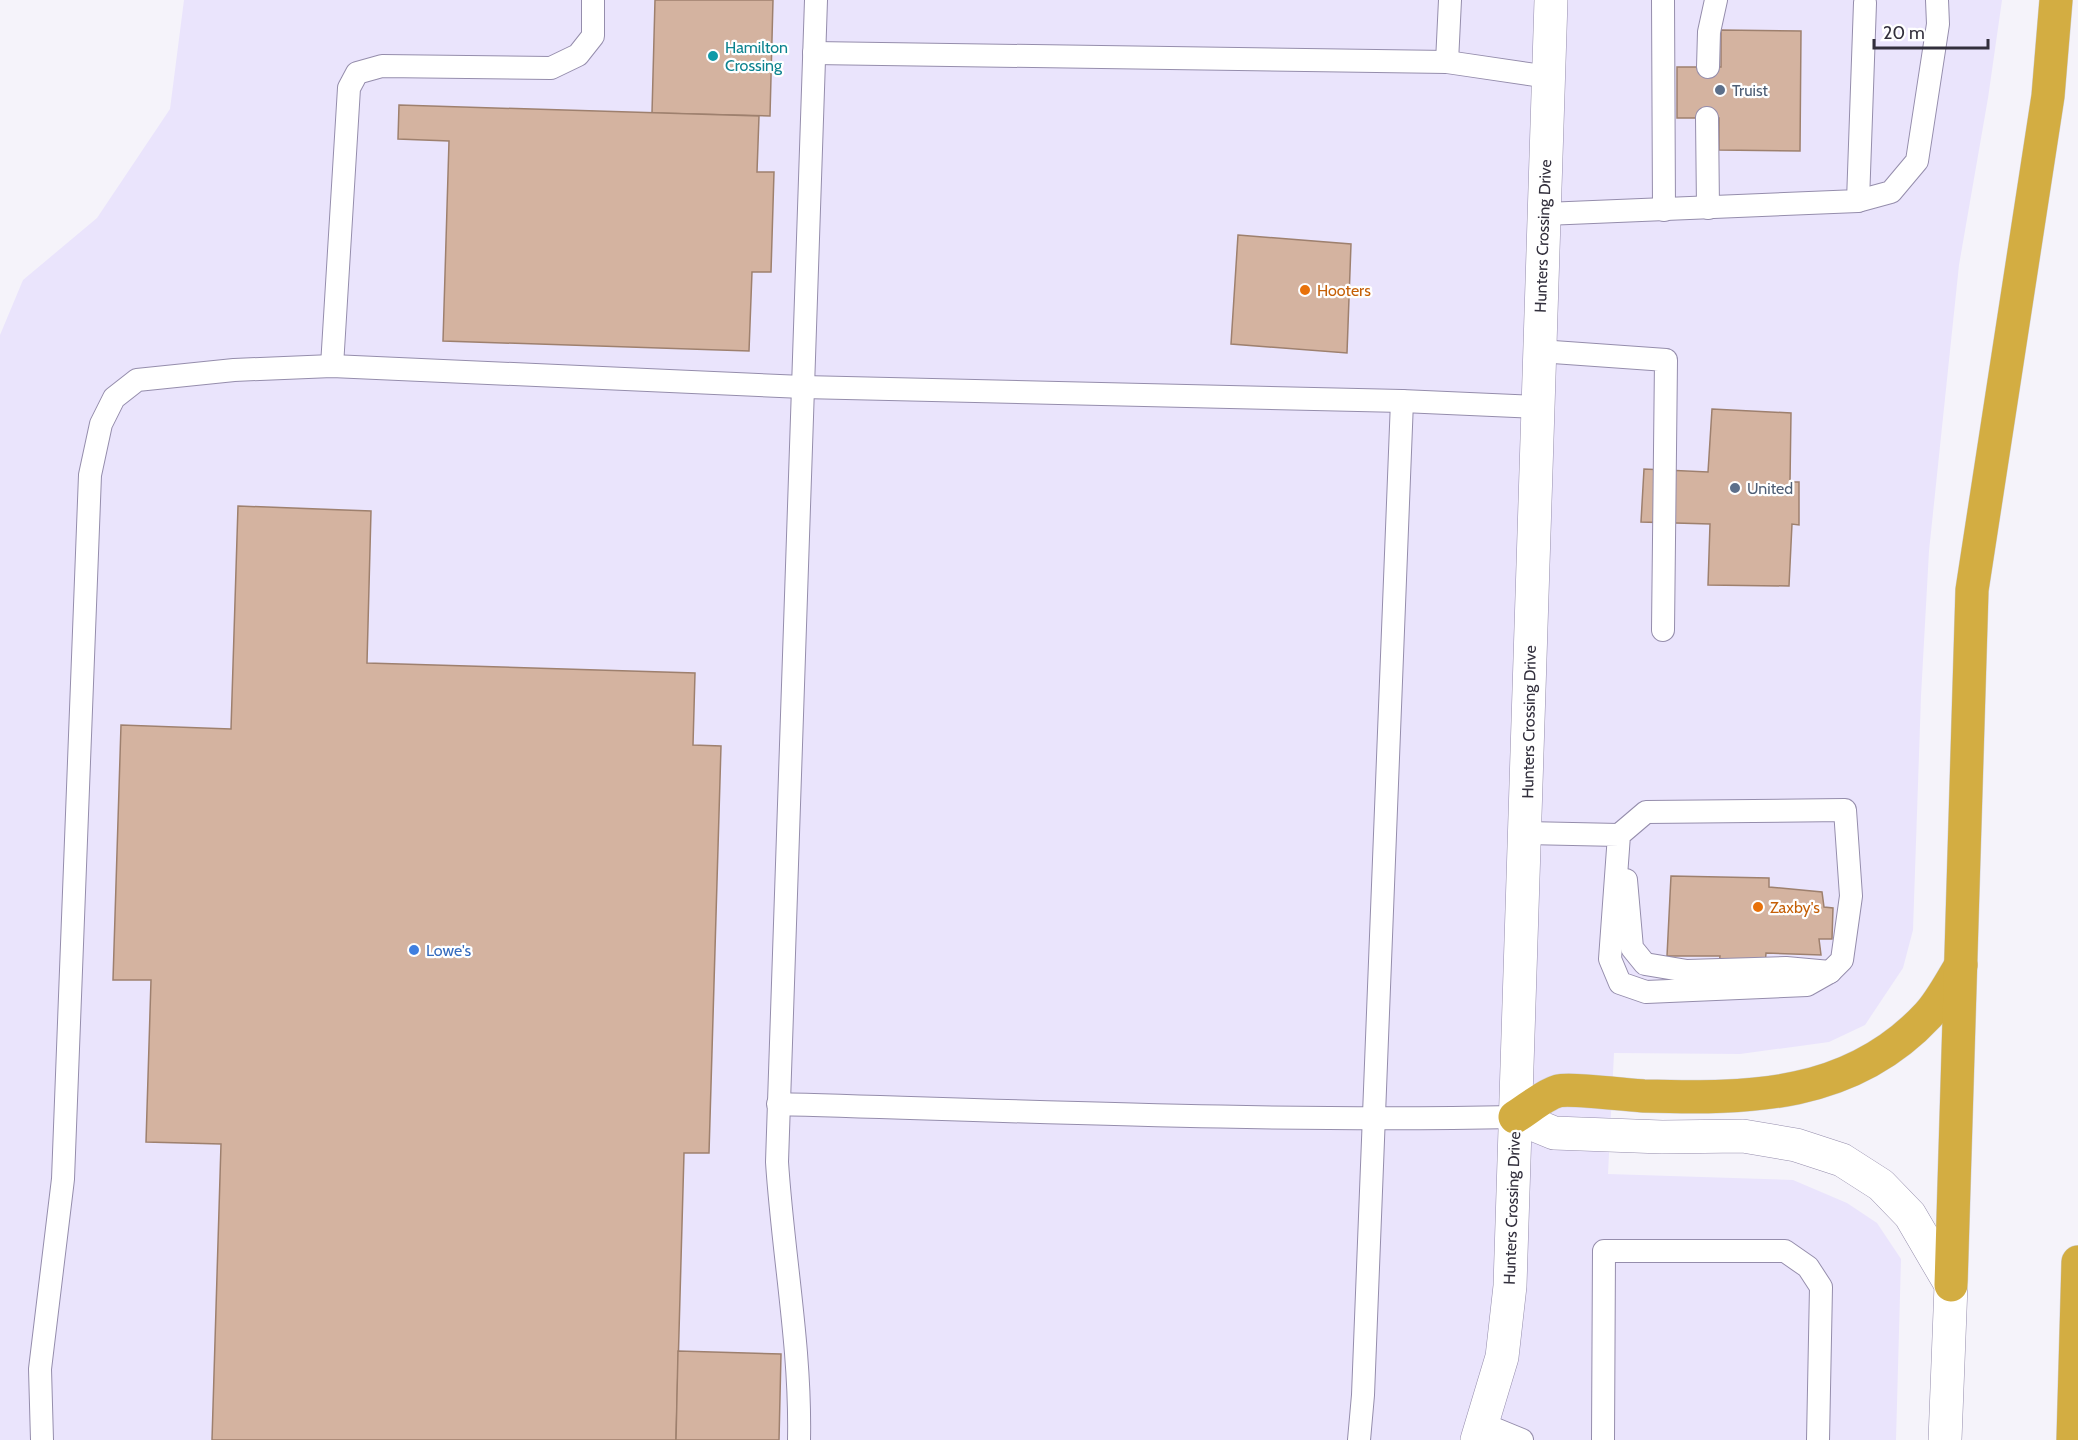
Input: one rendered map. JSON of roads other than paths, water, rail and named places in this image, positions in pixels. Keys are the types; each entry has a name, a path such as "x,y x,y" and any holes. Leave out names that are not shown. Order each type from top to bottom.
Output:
{"highway":[{"path":"1951,1285 1972,590 2048,96 2056,0"},
{"path":"1515,1117 1558,1091 1719,1098 1780,1091 1864,1067 1896,1045 1930,1013 1961,965"},
{"path":"2073,1440 2078,1262"}],"street":[{"name":"Hunters Crossing Drive","path":"1480,1432 1502,1357 1510,1286 1551,0"},
{"path":"1515,1117 1554,1133 1743,1136 1796,1144 1842,1160 1881,1185 1910,1215 1951,1285 1945,1440"}],"lane":[{"path":"332,366 349,88 357,73 382,66 551,68 578,56 593,36 593,0"},
{"path":"799,1440 798,1359 777,1173 816,0"},
{"path":"1447,62 1449,0"},
{"path":"1663,0 1664,210"},
{"path":"1708,67 1709,32 1716,0"},
{"path":"1545,214 1858,201 1891,192 1917,161 1938,24 1937,0"},
{"path":"1858,201 1866,3"},
{"path":"814,53 1447,62 1549,77"},
{"path":"1707,118 1708,208"},
{"path":"1539,351 1666,360 1663,630"},
{"path":"42,1440 40,1369 63,1179 90,476 101,424 114,398 137,380 234,370 332,366 803,387 1402,401 1537,407"},
{"path":"1359,1440 1363,1395 1402,401"},
{"path":"1845,810 1851,896 1842,960 1830,972 1807,985 1646,992 1620,983 1610,960 1618,846 1646,812 1845,810"},
{"path":"1526,833 1618,846"},
{"path":"1618,846 1629,887 1632,948 1645,964 1687,971 1786,968 1830,972"},
{"path":"778,1104 1373,1120 1515,1117"},
{"path":"1603,1440 1604,1251 1785,1251 1808,1268 1821,1287 1818,1440"},
{"path":"1480,1432 1522,1440"}],"place":[{"name":"Hamilton Crossing","path":"713,56"},
{"name":"Truist","path":"1720,90"},
{"name":"Hooters","path":"1305,290"},
{"name":"United","path":"1735,488"},
{"name":"Zaxby's","path":"1758,907"},
{"name":"Lowe's","path":"414,950"}]}
